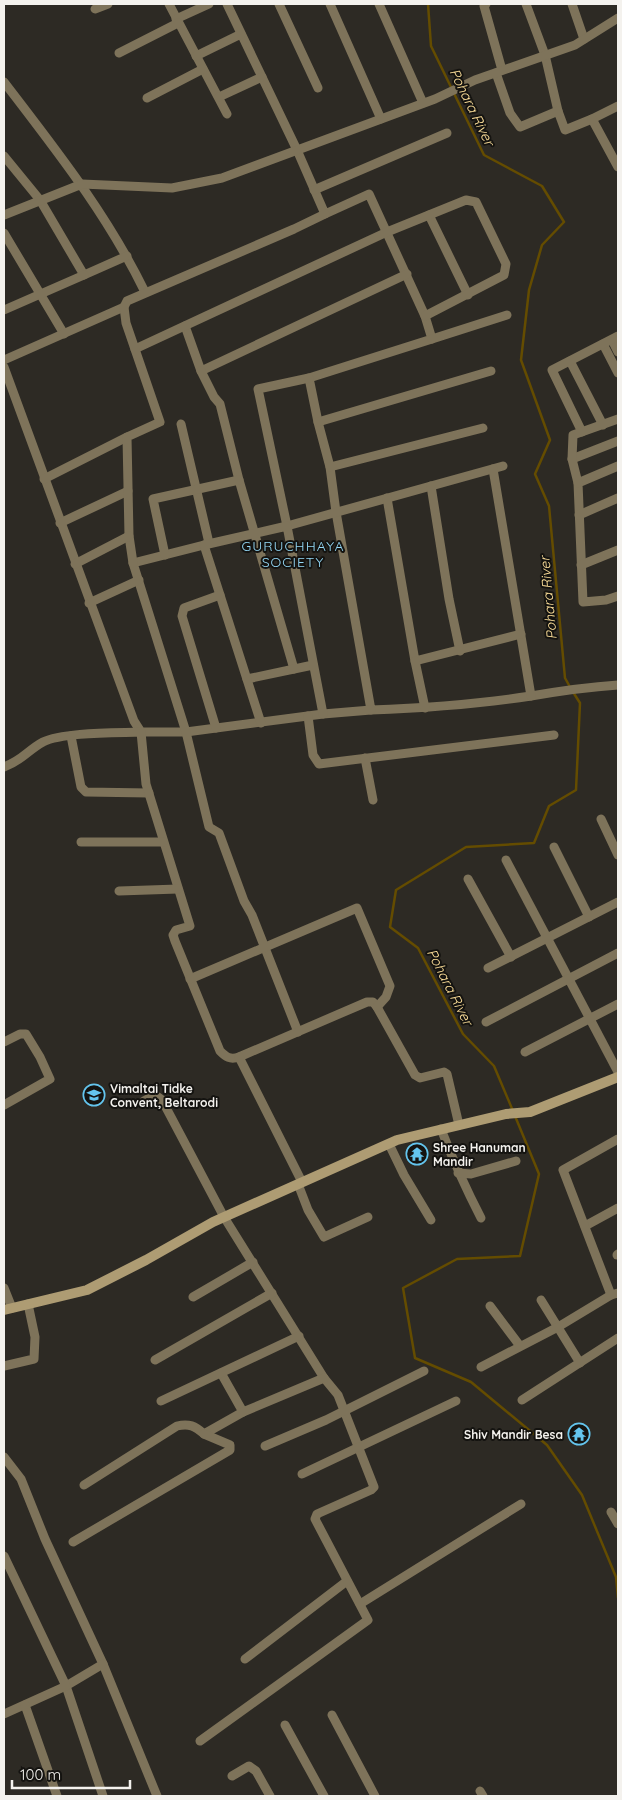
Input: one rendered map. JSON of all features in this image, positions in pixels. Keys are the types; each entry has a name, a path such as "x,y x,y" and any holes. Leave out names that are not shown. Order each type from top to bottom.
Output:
{"street":[{"path":"95,9 108,4"},
{"path":"169,4 227,114"},
{"path":"119,53 209,4"},
{"path":"227,4 297,150 325,214"},
{"path":"279,4 318,88"},
{"path":"330,4 381,119"},
{"path":"379,4 423,103"},
{"path":"486,4 484,6 486,16 510,113 520,127 558,110"},
{"path":"526,4 545,55 564,130 618,106"},
{"path":"572,4 584,39"},
{"path":"4,215 82,184 172,188 222,178 435,99 475,80 575,45 618,18"},
{"path":"196,56 241,34"},
{"path":"146,98 204,69"},
{"path":"218,97 262,77"},
{"path":"4,82 82,184 127,256 145,292"},
{"path":"592,119 617,163"},
{"path":"314,190 447,133"},
{"path":"4,156 40,200 84,275"},
{"path":"4,360 124,307 127,302 145,292 294,229 369,194 407,274 432,338"},
{"path":"135,349 387,232 466,200 476,202 506,264 504,275 425,316"},
{"path":"429,215 468,295"},
{"path":"4,233 64,334"},
{"path":"4,310 127,256"},
{"path":"201,371 407,274"},
{"path":"44,479 160,422 126,323 124,307"},
{"path":"323,714 287,526 258,389 309,378 507,315"},
{"path":"185,326 201,371 214,397 220,404 239,480 294,669"},
{"path":"611,340 618,352"},
{"path":"582,432 552,370 611,340"},
{"path":"611,340 618,373"},
{"path":"570,361 603,424"},
{"path":"4,367 89,603 134,721 141,732 146,784 190,926 176,930 173,935 220,1051 226,1057 233,1059 367,1002 373,1002 415,1075 420,1078 444,1072 447,1074 460,1125"},
{"path":"318,422 491,371"},
{"path":"309,378 330,467 336,512 371,710"},
{"path":"618,419 573,435 572,459 578,483 583,602 606,600 618,596"},
{"path":"181,424 206,544 220,595 261,723"},
{"path":"330,467 483,428"},
{"path":"127,437 129,536 133,563 186,732 209,827 218,833 298,1032"},
{"path":"572,459 618,440"},
{"path":"133,563 287,526 503,466"},
{"path":"578,483 618,466"},
{"path":"493,469 531,696"},
{"path":"165,555 153,499 239,480"},
{"path":"431,486 449,599 460,651"},
{"path":"60,523 128,491"},
{"path":"387,498 425,708"},
{"path":"579,515 618,498"},
{"path":"75,564 129,536"},
{"path":"580,565 618,550"},
{"path":"89,603 139,580"},
{"path":"216,728 182,616 184,608 220,595"},
{"path":"415,661 521,634"},
{"path":"247,679 313,665"},
{"path":"4,767 23,758 44,741 71,736 141,732 186,732 323,714 425,708 531,696 553,691 618,685"},
{"path":"308,716 313,755 319,764 554,736"},
{"path":"71,736 81,787 86,792 149,793"},
{"path":"365,758 373,800"},
{"path":"601,819 618,855"},
{"path":"81,842 163,842"},
{"path":"554,847 589,917"},
{"path":"506,860 618,1072"},
{"path":"468,879 511,957"},
{"path":"118,892 178,889"},
{"path":"488,968 618,902"},
{"path":"190,979 357,908 390,986 386,996 377,1007"},
{"path":"486,1022 618,953"},
{"path":"525,1052 618,1004"},
{"path":"4,1042 20,1034 26,1034 40,1057 50,1079 4,1105"},
{"path":"239,1057 300,1183 308,1210 324,1237 368,1216"},
{"path":"4,1288 8,1309 87,1290 224,1217 398,1140 506,1114 530,1112 618,1076"},
{"path":"144,1101 155,1095 162,1100 224,1217 324,1378 338,1395 374,1486 371,1490 318,1514 315,1519 368,1620 200,1741"},
{"path":"441,1130 458,1173 464,1180 467,1191 481,1218"},
{"path":"482,1367 558,1327 614,1294 564,1170 618,1139"},
{"path":"389,1144 404,1175 431,1220"},
{"path":"458,1173 471,1174 516,1161"},
{"path":"585,1226 618,1208"},
{"path":"193,1297 253,1262"},
{"path":"155,1360 272,1293"},
{"path":"541,1300 580,1362"},
{"path":"4,1366 34,1359 35,1337 28,1304"},
{"path":"490,1306 520,1346"},
{"path":"161,1401 299,1336"},
{"path":"522,1400 618,1338"},
{"path":"265,1446 326,1420 424,1371"},
{"path":"221,1373 244,1412"},
{"path":"204,1434 244,1412 324,1378"},
{"path":"302,1474 456,1401"},
{"path":"73,1542 230,1450 230,1445 204,1434 193,1425 184,1424 177,1426 84,1485"},
{"path":"4,1457 21,1479 44,1540 103,1664 157,1796"},
{"path":"360,1604 520,1504"},
{"path":"611,1512 618,1524"},
{"path":"4,1556 66,1686 103,1796"},
{"path":"245,1659 347,1581"},
{"path":"4,1714 66,1686 103,1664"},
{"path":"25,1705 57,1796"},
{"path":"332,1714 373,1795"},
{"path":"285,1725 324,1796"},
{"path":"232,1776 249,1766 256,1771 270,1796"}],"waterway":[{"name":"Pohara River","path":"428,4 431,46 484,155 542,186 564,222 542,245 529,290 521,360 550,440 535,474 549,506 565,678 570,687"},
{"name":"Pohara River","path":"513,1111 494,1066 463,1034 418,948 390,927 396,890 466,847 534,843 549,806 576,790 580,703 573,692"},
{"name":"Pohara River","path":"515,1116 539,1174 520,1256 457,1259 403,1288 415,1358 471,1382 547,1445 582,1495 616,1577 618,1598"}],"place":[{"name":"Vimaltai Tidke Convent, Beltarodi","path":"94,1095"},
{"name":"Shree Hanuman Mandir","path":"417,1154"},
{"name":"Shiv Mandir Besa","path":"579,1434"}],"district":[{"name":"GURUCHHAYA SOCIETY","path":"293,554"}]}
